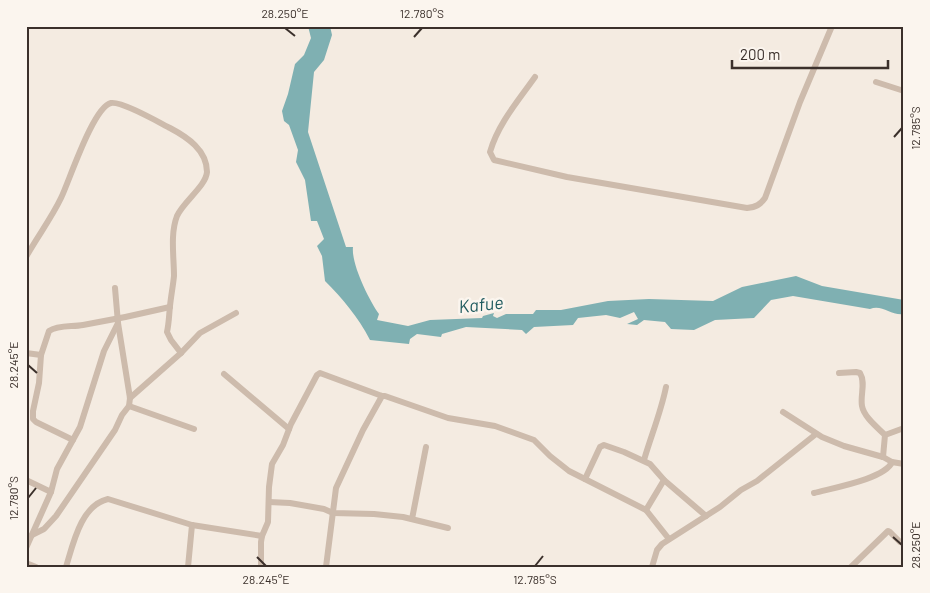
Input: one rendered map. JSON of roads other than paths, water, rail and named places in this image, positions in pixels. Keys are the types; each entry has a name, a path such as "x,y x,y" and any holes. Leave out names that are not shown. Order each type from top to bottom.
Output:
{"street":[{"path":"535,77 510,111 493,143 490,152 494,160 567,177 755,208 765,198 800,102 832,26"},
{"path":"876,82 904,91"},
{"path":"26,257 60,198 78,152 98,117 109,104 114,103 138,112 188,139 199,150 206,167 206,174 203,182 182,207 176,218 174,278 168,335 181,353"},
{"path":"32,535 44,529 56,516 110,439 122,415 129,406 130,398 115,288"},
{"path":"72,440 33,419 41,355 46,335 52,329 103,321 118,321 170,307"},
{"path":"130,398 181,353 200,333 236,313"},
{"path":"26,548 51,492 57,469 84,416 104,351 118,321"},
{"path":"26,353 41,355"},
{"path":"839,373 856,372 860,374 863,381 862,407 874,425 885,435"},
{"path":"224,374 289,429"},
{"path":"261,567 262,536 268,522 271,470 289,429 318,374 448,418 486,424 534,440 564,468 646,510 669,539"},
{"path":"644,460 650,436 662,408 666,387"},
{"path":"326,567 338,482 382,396"},
{"path":"129,406 194,429"},
{"path":"783,412 816,434 844,446 883,457 892,462 904,464"},
{"path":"885,435 904,428"},
{"path":"652,567 657,550 669,539 706,516 735,493 765,475 816,434"},
{"path":"883,457 885,435"},
{"path":"585,479 602,445 644,460 706,516"},
{"path":"412,519 426,446"},
{"path":"814,493 878,475 888,469 892,462"},
{"path":"26,480 51,492"},
{"path":"646,510 664,480"},
{"path":"66,567 80,524 96,505 105,500 121,502 192,525 262,536"},
{"path":"269,502 324,508 333,513 374,514 412,519 448,528"},
{"path":"188,567 192,525"},
{"path":"850,567 888,532 900,542 904,541"},
{"path":"26,563 36,567"}],"water":[{"path":"308,26 330,26 332,35 324,60 314,72 308,132 346,247 353,247 358,272 370,300 379,314 377,320 408,326 430,320 482,318 494,313 493,316 497,318 506,314 533,314 536,310 561,310 608,301 649,299 713,301 742,287 796,276 822,286 904,300 904,314 879,308 870,309 793,296 771,300 754,318 715,320 694,330 671,329 665,322 644,320 637,325 627,324 638,319 634,312 620,318 606,315 578,318 573,325 534,327 526,334 522,330 466,327 442,334 441,337 417,334 410,339 409,344 370,340 350,309 325,281 322,256 317,246 324,239 317,221 311,221 305,180 296,162 298,150 289,125 284,121 282,111 295,64 304,55 311,38"}],"water label":[{"name":"Kafue","path":"481,305"}]}
